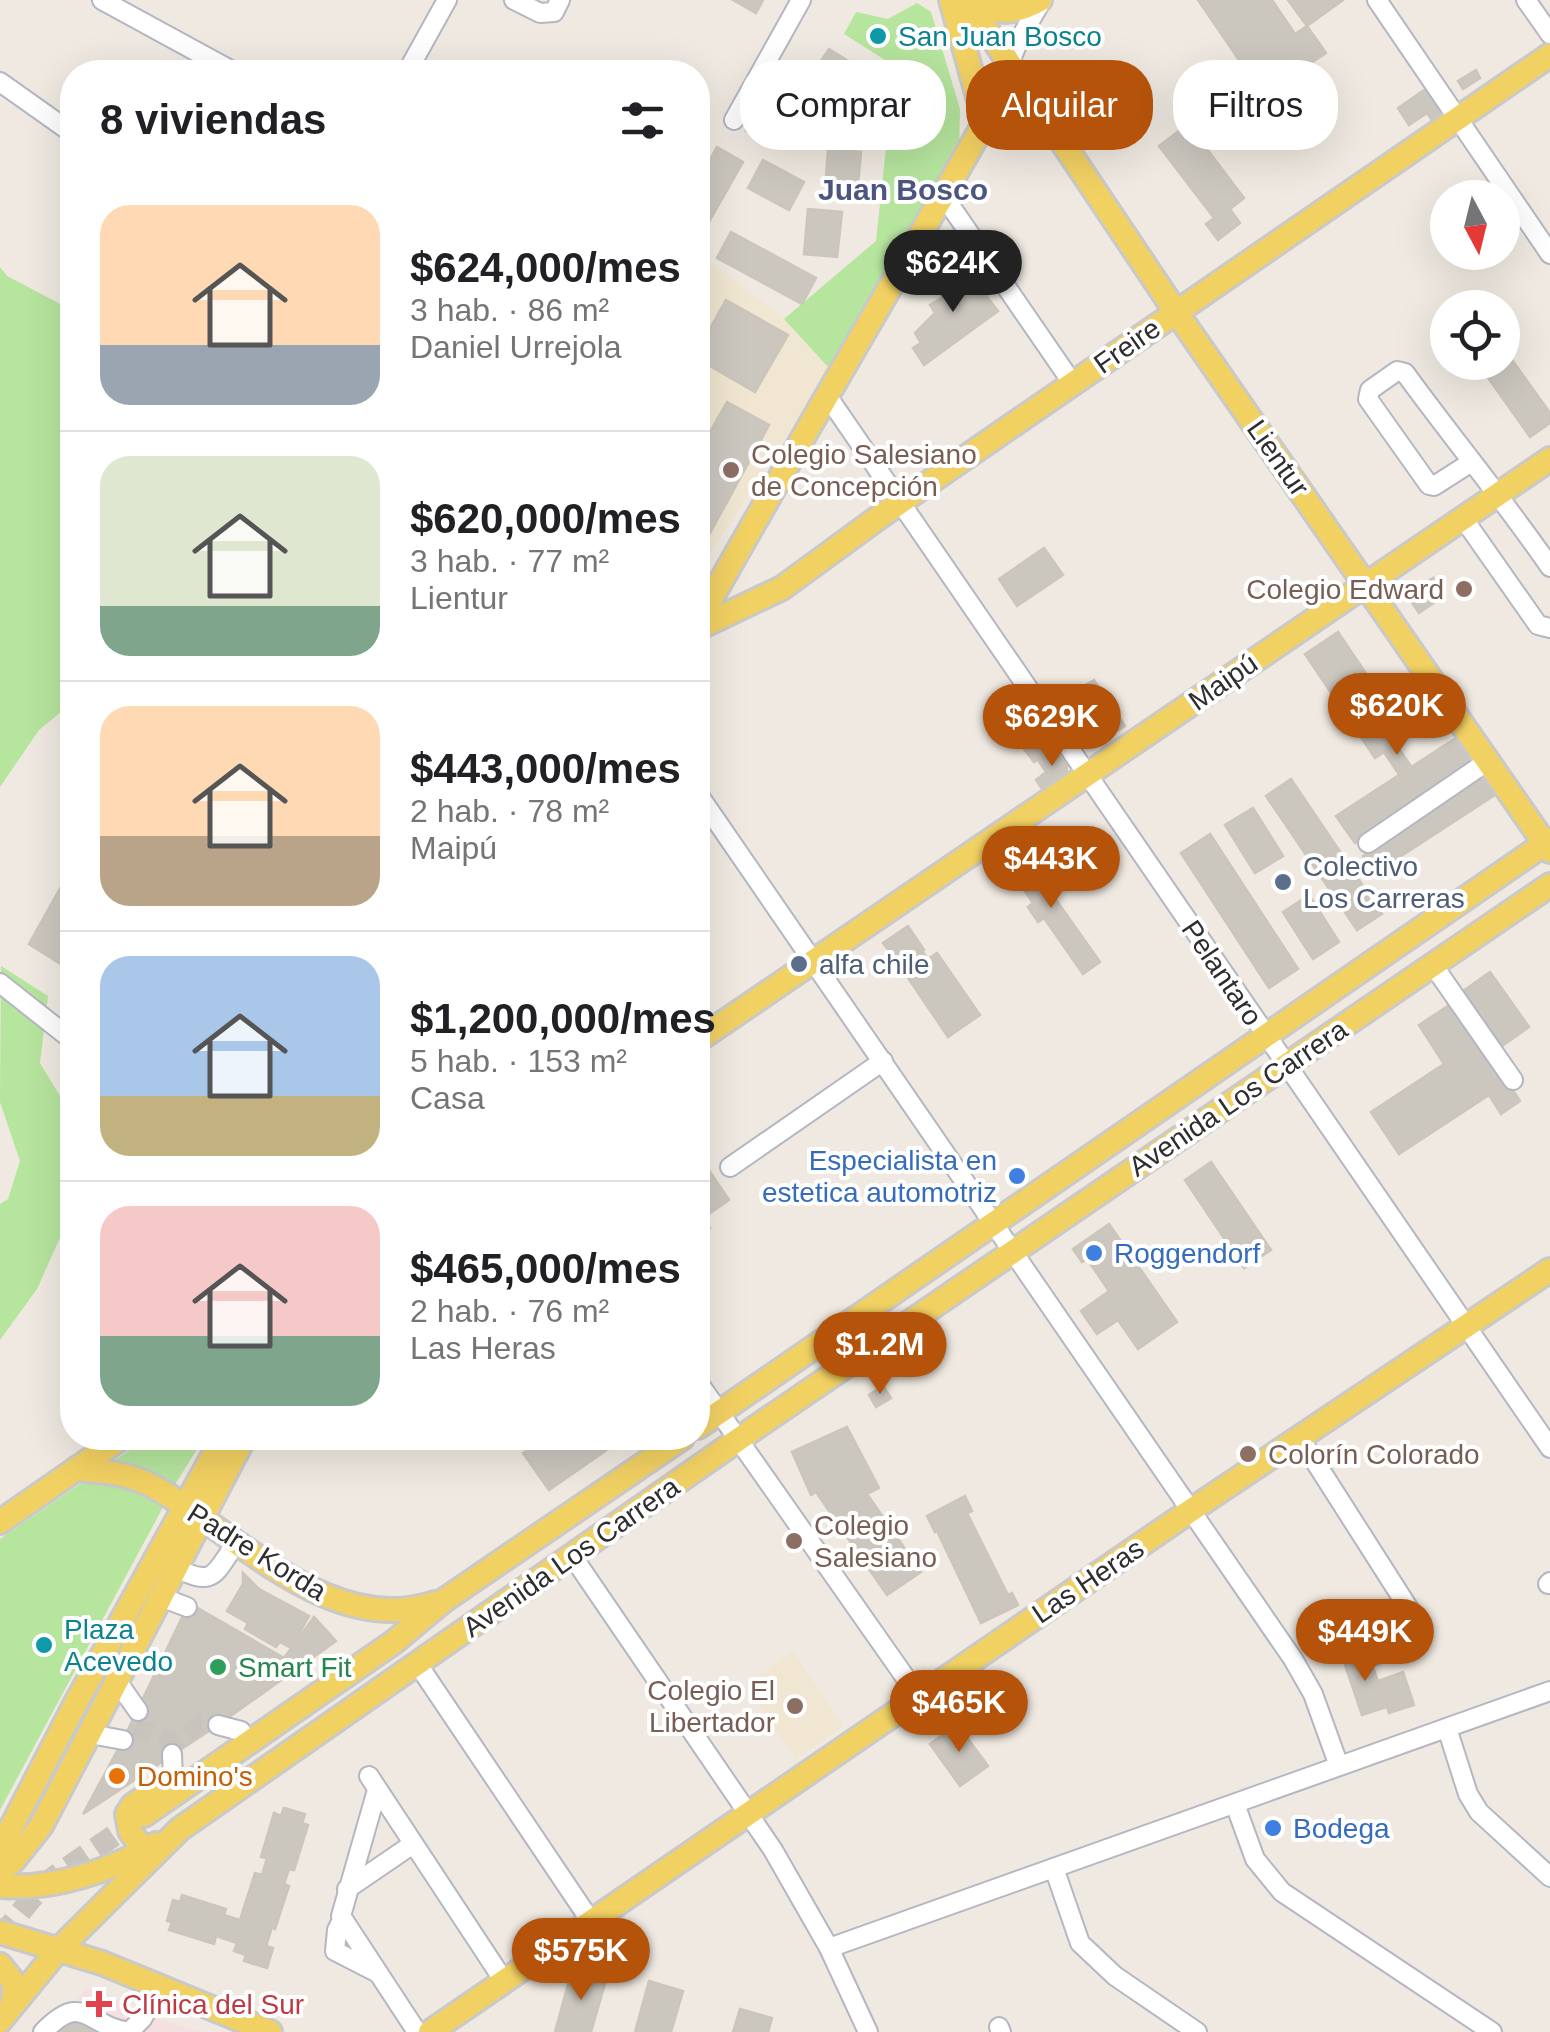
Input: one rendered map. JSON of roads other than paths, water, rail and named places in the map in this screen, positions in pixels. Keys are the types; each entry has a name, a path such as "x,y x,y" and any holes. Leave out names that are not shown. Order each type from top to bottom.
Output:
{"main road":[{"path":"950,0 967,60"},
{"path":"971,0 1005,12 1024,9 1041,0"},
{"name":"Lientur","path":"971,0 1006,60"},
{"name":"Freire","path":"710,620 782,588 1550,55"},
{"path":"710,602 755,516 969,150"},
{"name":"Lientur","path":"1066,150 1548,845"},
{"name":"Maipú","path":"710,1032 1550,459"},
{"name":"Avenida Los Carrera","path":"710,1418 1265,1035 1548,845"},
{"name":"Avenida Los Carrera","path":"6,2013 59,1950 180,1829 738,1440 1550,884"},
{"name":"Las Heras","path":"430,2032 1190,1511 1550,1270"},
{"path":"0,1522 104,1450"},
{"path":"0,1871 41,1826 161,1597 176,1568 218,1450"},
{"path":"0,1849 193,1512 236,1450"},
{"name":"Avenida Los Carrera","path":"144,1814 394,1642 432,1604 664,1450"},
{"name":"Padre Korda","path":"76,1469 134,1478 317,1592 346,1605 379,1611 432,1604"},
{"path":"144,1851 130,1831 127,1814 173,1766 241,1731 432,1604"},
{"path":"0,1886 51,1884 144,1851 180,1829"},
{"path":"0,1932 160,1986 270,2032"},
{"path":"0,1965 15,1984 6,2013"}],"street":[{"path":"102,0 212,60"},
{"path":"414,60 447,0"},
{"path":"514,0 546,14 554,12 560,0"},
{"path":"734,120 801,0"},
{"path":"1010,60 1041,0"},
{"path":"1377,0 1550,254"},
{"path":"1526,0 1550,34"},
{"path":"0,82 60,124"},
{"path":"944,195 1074,384"},
{"path":"1470,463 1429,485 1368,398 1370,390 1397,371 1405,373 1470,463 1500,494 1550,567"},
{"name":"Pelantaro","path":"828,397 1550,1448"},
{"path":"1463,518 1538,625 1550,628"},
{"path":"1368,844 1488,762"},
{"path":"710,811 1300,1670 1340,1766"},
{"path":"1433,966 1512,1080"},
{"path":"0,983 60,1030"},
{"path":"730,1167 882,1060"},
{"path":"710,1399 918,1697"},
{"path":"1300,1438 1418,1623"},
{"path":"176,1568 202,1580 212,1577 237,1542"},
{"path":"573,1557 750,1812 829,1948 868,2032"},
{"path":"161,1597 187,1607"},
{"path":"417,1663 592,1922"},
{"path":"117,1681 138,1710"},
{"path":"829,1948 1550,1691"},
{"path":"218,1725 241,1731"},
{"path":"1447,1728 1468,1794 1479,1812 1550,1877"},
{"path":"90,1734 123,1740"},
{"path":"417,2032 342,1920 341,1910 373,1783 504,1981"},
{"path":"1235,1804 1255,1858 1282,1892 1492,2032"},
{"path":"347,1889 413,1844"},
{"path":"1054,1868 1080,1942 1115,1976 1197,2032"},
{"path":"43,2032 60,2014 71,2012 129,2032 142,2019 160,1986"}],"tunnel":[{"path":"172,1754 175,1742 200,1724 218,1725"},
{"path":"135,1727 175,1742"},
{"path":"0,1938 54,1877 141,1817"}],"place":[{"name":"San Juan Bosco","path":"878,36"},
{"name":"Colegio Salesiano de Concepción","path":"731,470"},
{"name":"Colegio Edward","path":"1464,589"},
{"name":"Colectivo Los Carreras","path":"1283,882"},
{"name":"alfa chile","path":"799,964"},
{"name":"Especialista en estetica automotriz","path":"1017,1176"},
{"name":"Roggendorf","path":"1094,1253"},
{"name":"Colorín Colorado","path":"1248,1454"},
{"name":"Colegio Salesiano","path":"794,1541"},
{"name":"Plaza Acevedo","path":"44,1645"},
{"name":"Smart Fit","path":"218,1667"},
{"name":"Colegio El Libertador","path":"795,1706"},
{"name":"Domino's","path":"117,1776"},
{"name":"Bodega","path":"1273,1828"},
{"name":"Clínica del Sur","path":"99,2004"}],"district":[{"name":"Juan Bosco","path":"903,189"}]}
